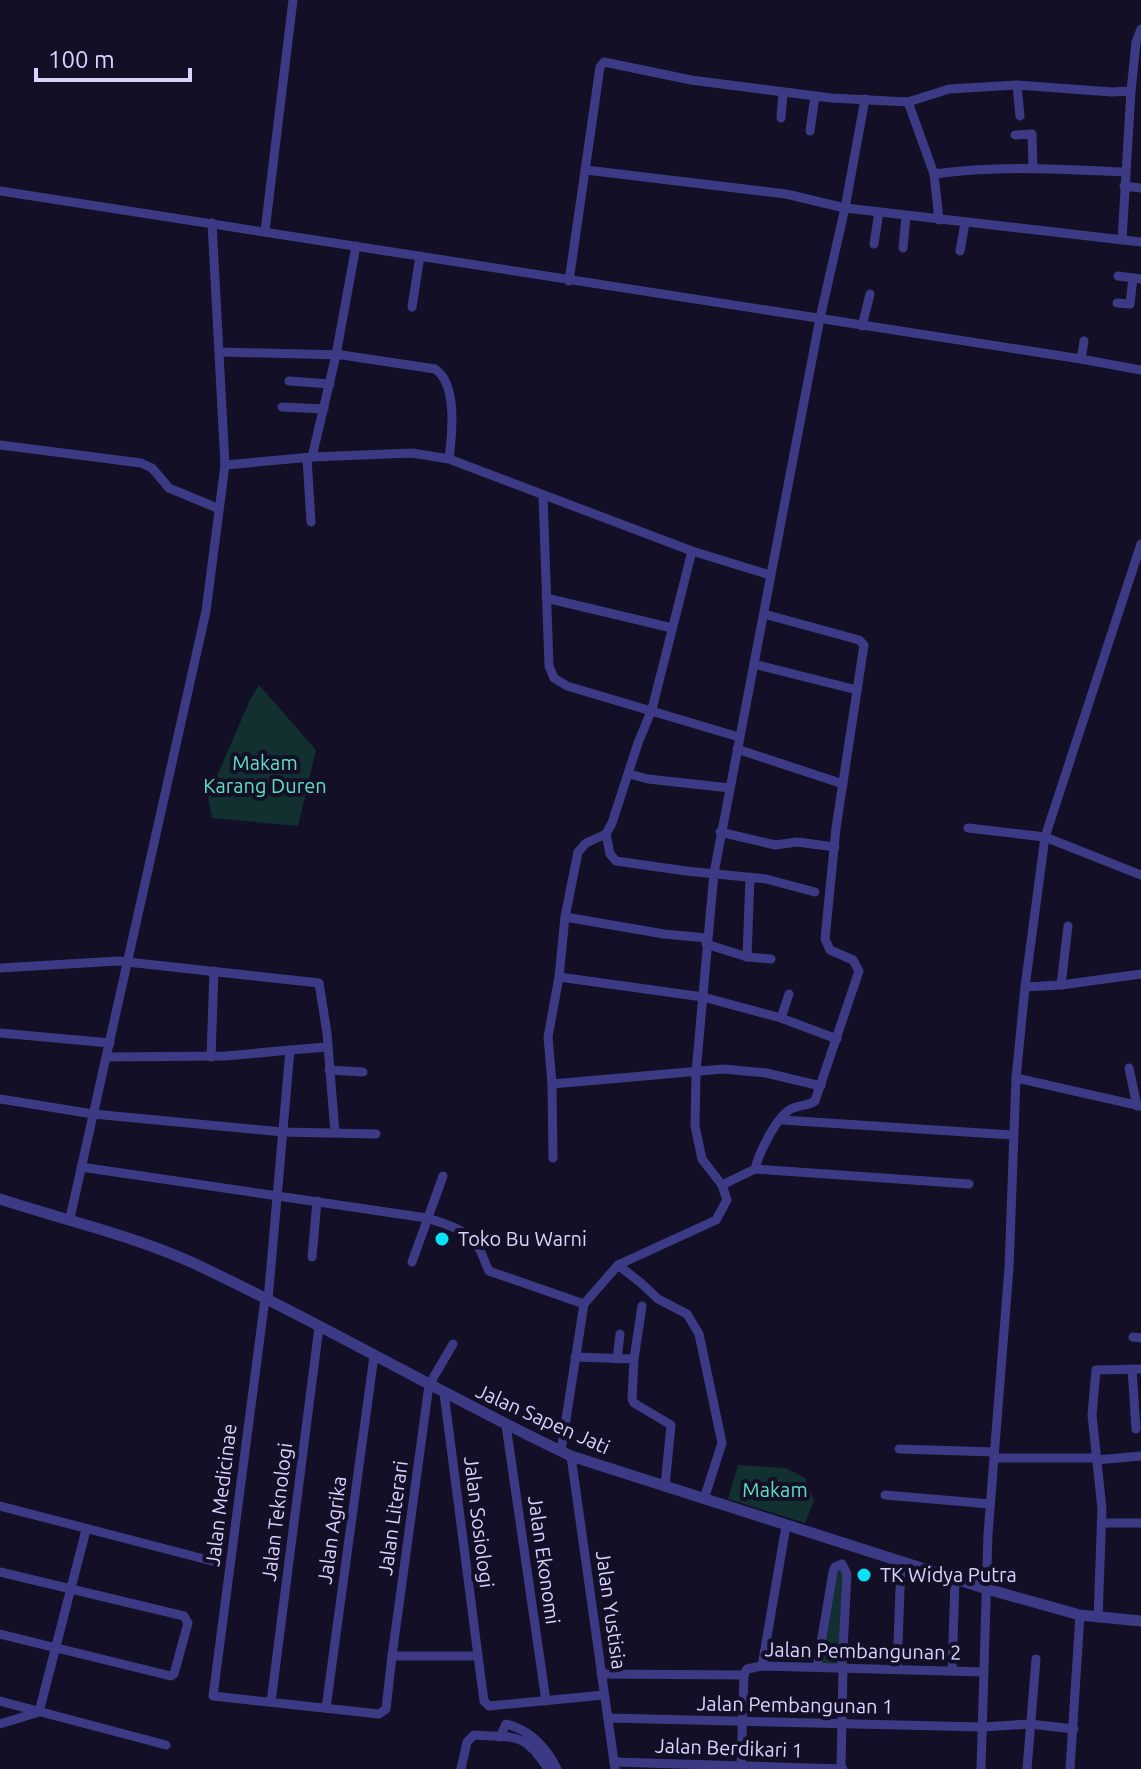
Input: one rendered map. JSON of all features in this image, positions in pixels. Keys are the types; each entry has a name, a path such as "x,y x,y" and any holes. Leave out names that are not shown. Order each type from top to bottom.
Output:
{"street":[{"path":"265,231 293,0"},
{"path":"1122,240 1131,91 1136,42 1141,29"},
{"path":"569,281 600,67 604,62 691,80 815,96 908,102 949,89 1017,85 1131,91"},
{"path":"1017,85 1020,116"},
{"path":"781,118 783,92"},
{"path":"810,131 815,96"},
{"path":"81,1167 427,1218 461,1231 470,1238 479,1248 489,1271 584,1304 618,1265 690,1234 721,1214 727,1200 722,1185 707,1168 695,1126 696,1072 714,873 865,99"},
{"path":"908,102 934,174 939,220"},
{"path":"1015,135 1032,134 1033,169"},
{"path":"934,174 964,170 1033,169 1124,172"},
{"path":"586,170 786,194 845,208 906,216 1141,242"},
{"path":"1124,186 1141,188"},
{"path":"0,191 1141,370"},
{"path":"874,244 879,212"},
{"path":"903,248 906,216"},
{"path":"70,1218 206,611 215,553 217,508 225,465 212,223"},
{"path":"960,251 965,223"},
{"path":"311,522 310,457 330,384 356,246"},
{"path":"412,307 420,256"},
{"path":"1117,303 1130,304 1137,278 1118,276"},
{"path":"862,326 870,294"},
{"path":"1081,359 1084,341"},
{"path":"220,352 336,355 427,367 440,373 448,390 453,429 449,459"},
{"path":"289,381 330,384"},
{"path":"282,407 324,409"},
{"path":"0,445 141,463 152,468 169,488 217,508"},
{"path":"225,465 310,457 412,453 449,459 692,551 770,575"},
{"path":"543,496 549,666 554,678 567,686 739,737"},
{"path":"981,1769 990,1504 1011,1213 1012,1135 1025,987 1045,837 1141,544"},
{"path":"692,551 652,709 606,834 610,854 616,861 750,877 815,892"},
{"path":"546,598 672,628"},
{"path":"755,1169 763,1146 792,1108 813,1103 859,971 853,960 834,953 826,943 835,847 863,642 764,614"},
{"path":"754,664 857,690"},
{"path":"737,749 843,784"},
{"path":"629,774 730,788"},
{"path":"968,828 1045,837 1141,875"},
{"path":"720,832 775,845 809,843 835,847"},
{"path":"553,1158 549,1024 559,977 565,917 578,852 586,843 606,834"},
{"path":"747,957 750,877"},
{"path":"565,917 706,941 747,957 771,959"},
{"path":"1061,985 1068,926"},
{"path":"0,968 127,961 319,983 335,1133"},
{"path":"211,1057 214,971"},
{"path":"1025,987 1141,974"},
{"path":"559,977 703,997 781,1018 837,1039"},
{"path":"781,1018 789,994"},
{"path":"0,1033 110,1043"},
{"path":"107,1057 211,1057 327,1047"},
{"name":"Jalan Medicinae","path":"271,1702 213,1696 266,1300 290,1050"},
{"path":"1016,1078 1139,1106 1129,1068"},
{"path":"329,1070 363,1072"},
{"path":"552,1084 746,1071 821,1086"},
{"path":"0,1099 93,1114 283,1132 376,1134"},
{"path":"782,1120 1012,1135"},
{"path":"722,1185 755,1169 969,1184"},
{"path":"412,1262 443,1176"},
{"name":"Jalan Sapen Jati","path":"0,1199 70,1218 179,1257 566,1453 987,1589 1080,1615 1141,1621"},
{"path":"312,1257 317,1201"},
{"path":"618,1265 658,1299 687,1314 699,1334 722,1443 704,1499"},
{"name":"Jalan Yustisia","path":"584,1304 575,1357 566,1453 614,1766"},
{"path":"642,1306 634,1359 633,1402 665,1419 672,1428 665,1486"},
{"name":"Jalan Teknologi","path":"271,1702 319,1327"},
{"path":"617,1359 620,1334"},
{"path":"429,1385 453,1344"},
{"name":"Jalan Agrika","path":"326,1708 374,1356"},
{"path":"575,1357 634,1359"},
{"path":"1098,1618 1101,1496 1092,1415 1096,1370 1136,1369 1136,1429"},
{"name":"Jalan Literari","path":"326,1708 375,1714 386,1709 429,1385"},
{"name":"Jalan Sosiologi","path":"444,1393 486,1705 546,1701"},
{"name":"Jalan Ekonomi","path":"506,1425 546,1701"},
{"path":"899,1449 1096,1459 1141,1456"},
{"path":"885,1495 990,1504"},
{"path":"0,1506 212,1561"},
{"path":"1101,1523 1141,1523"},
{"path":"762,1666 786,1526"},
{"path":"39,1712 86,1530"},
{"path":"897,1669 901,1563"},
{"path":"817,1667 833,1572 835,1567 842,1564 847,1574 842,1668 842,1769"},
{"path":"0,1572 184,1616 188,1623 171,1676 0,1634"},
{"path":"952,1671 955,1579"},
{"path":"1070,1769 1080,1615"},
{"path":"392,1656 478,1656"},
{"path":"1027,1769 1036,1659"},
{"name":"Jalan Pembangunan 2","path":"601,1674 744,1675 747,1669 762,1666 984,1672"},
{"path":"741,1768 744,1675"},
{"path":"546,1701 604,1695"},
{"path":"0,1701 166,1745"},
{"path":"271,1702 326,1708"},
{"path":"0,1724 39,1712"},
{"name":"Jalan Pembangunan 1","path":"608,1718 982,1727 1030,1724 1074,1729"},
{"path":"501,1732 508,1724 535,1738 557,1769"},
{"path":"461,1769 471,1736 501,1732 527,1741 548,1769"},
{"name":"Jalan Berdikari 1","path":"614,1766 842,1769"}],"green space":[{"name":"Makam Karang Duren","path":"259,685 316,750 298,826 212,818 208,797"},
{"name":"Makam","path":"738,1465 785,1468 805,1478 814,1501 805,1523 728,1499"},
{"path":"837,1568 844,1570 840,1664 821,1664"}],"place":[{"name":"Toko Bu Warni","path":"442,1239"},
{"name":"TK Widya Putra","path":"864,1575"}]}
